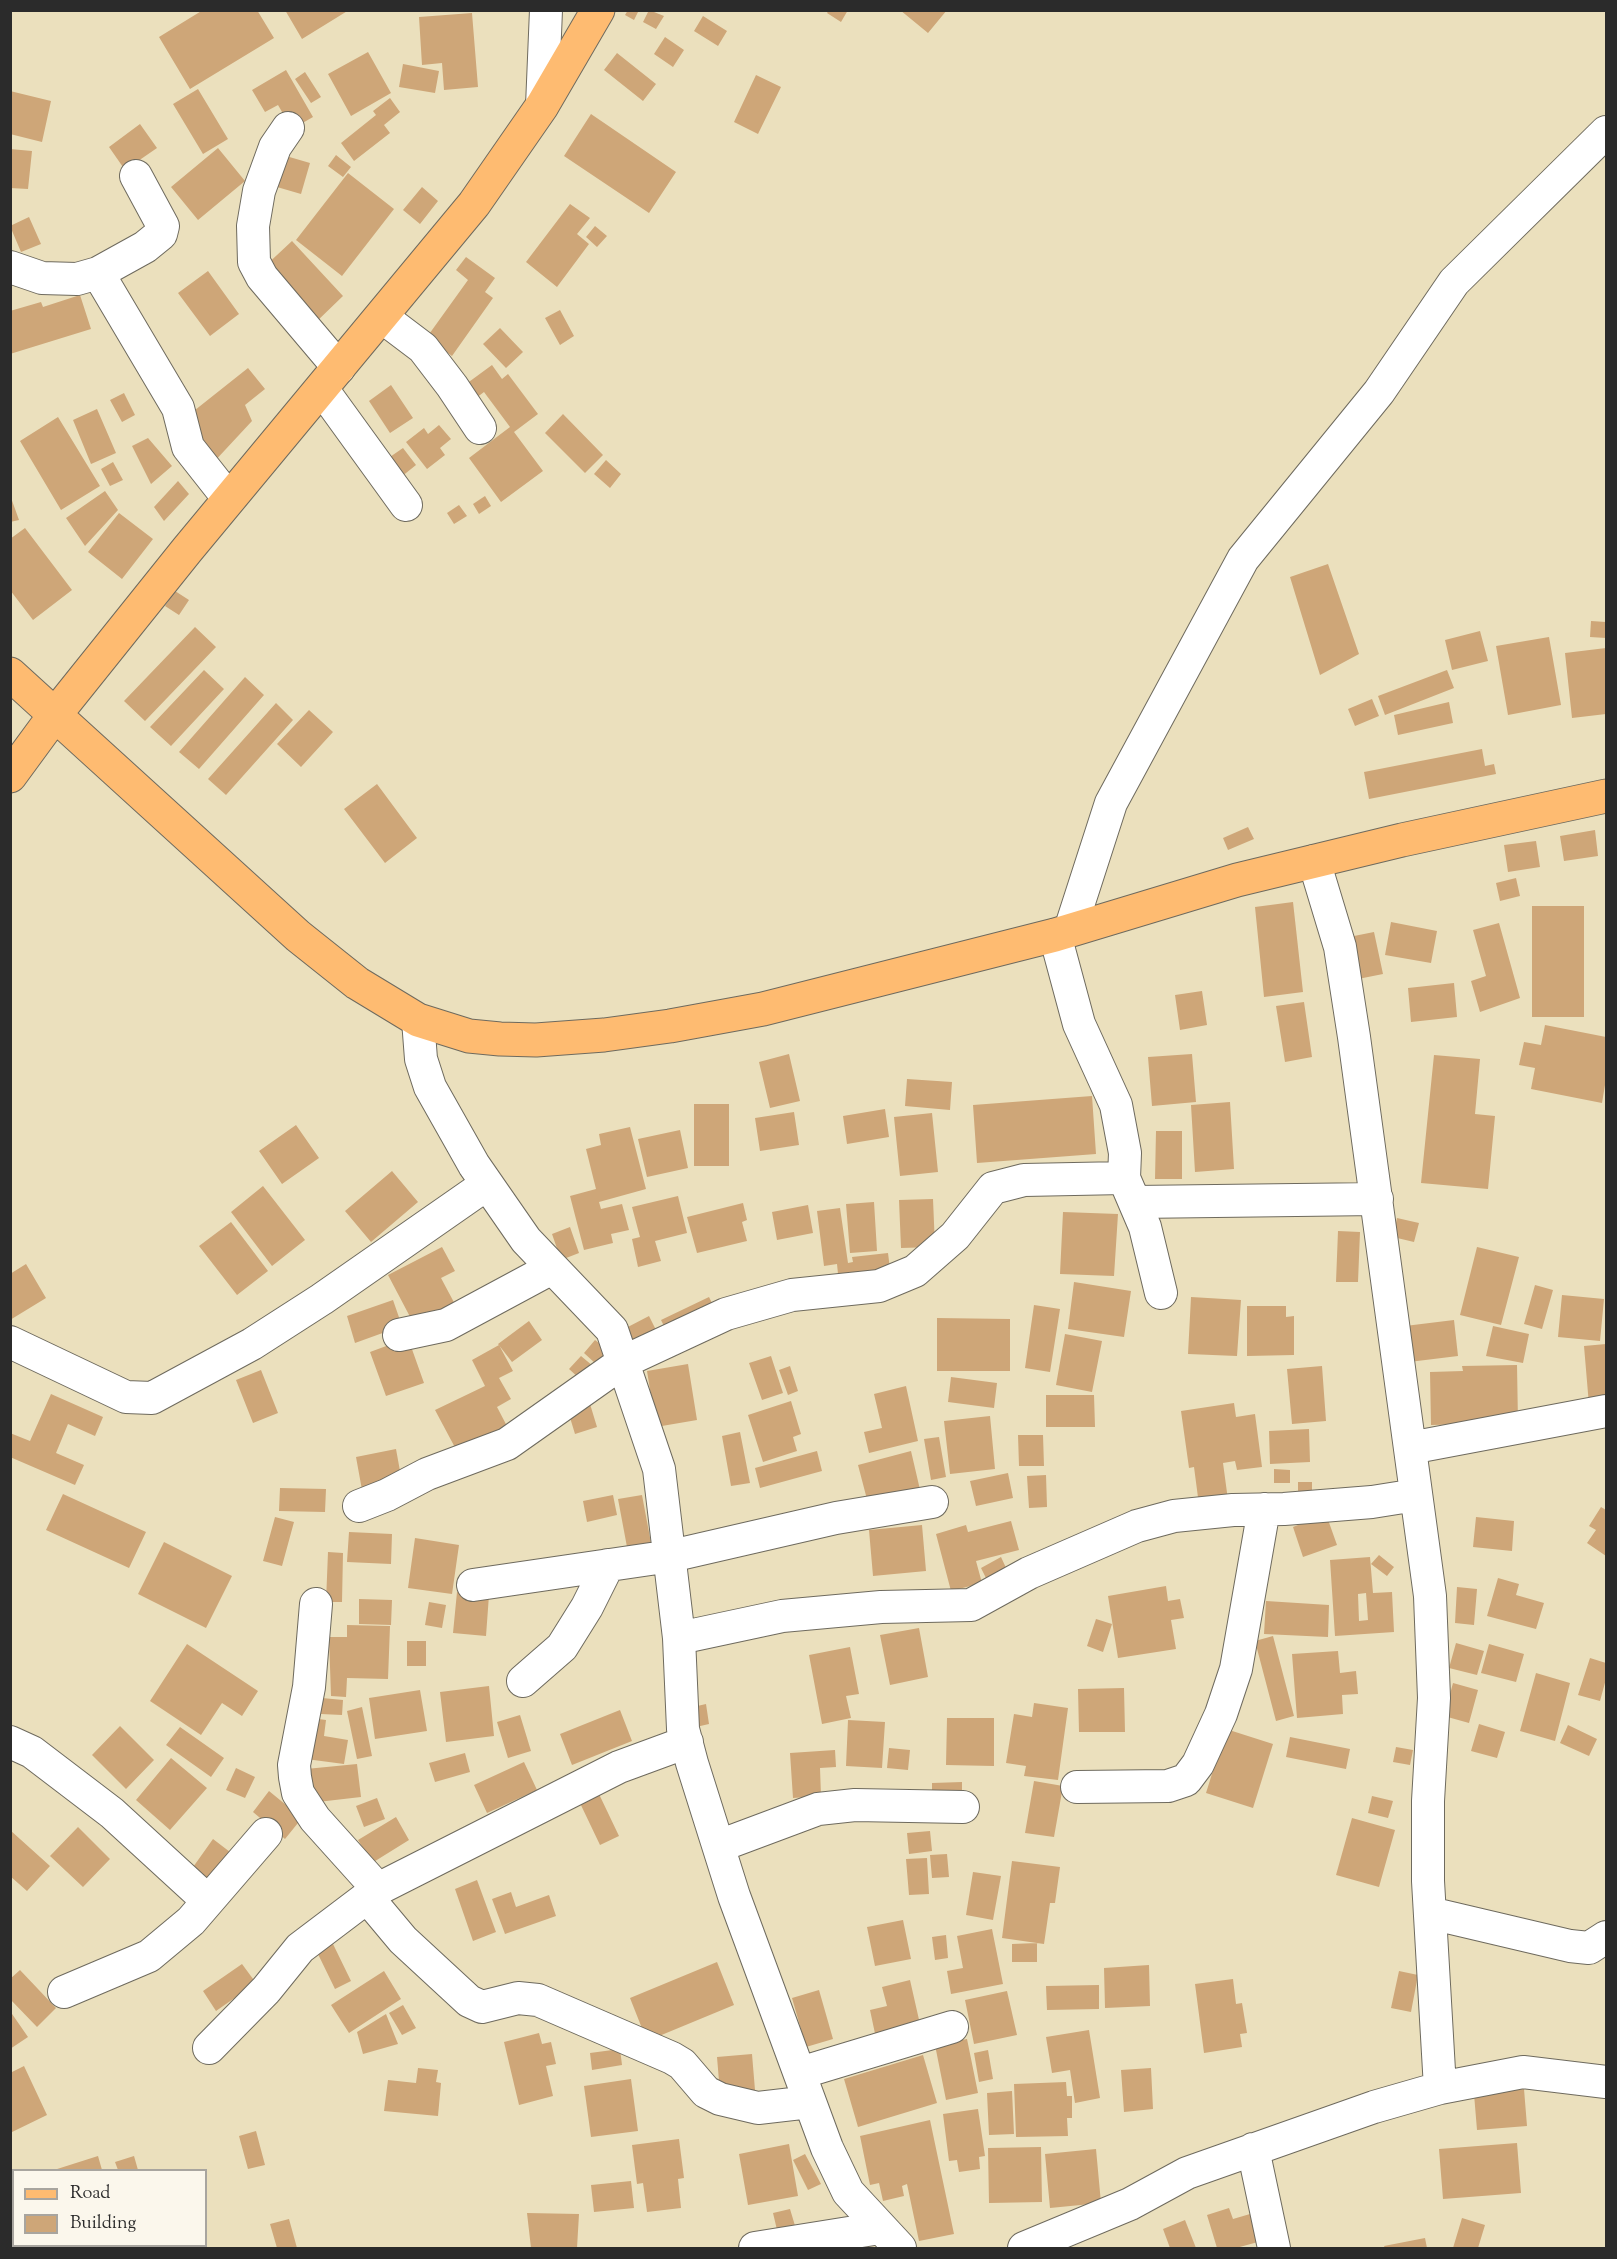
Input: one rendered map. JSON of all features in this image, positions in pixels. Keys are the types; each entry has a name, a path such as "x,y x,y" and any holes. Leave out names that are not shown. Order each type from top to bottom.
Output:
{"main road":[{"path":"10,776 54,716 229,499 474,204 542,106 598,10"},
{"path":"14,682 298,936 357,983 418,1020 469,1036 536,1040 670,1026 833,994 1063,932 1237,880 1606,796"}],"street":[{"path":"542,106 548,11"},
{"path":"288,128 275,147 259,190 253,226 254,262 331,378 406,505"},
{"path":"1161,1293 1145,1227 1129,1190 1116,1105 1079,1024 1063,932 1111,803 1243,559 1379,392 1454,282 1606,132"},
{"path":"10,267 42,278 62,281 98,273 161,234 161,220 136,176"},
{"path":"98,273 178,408 188,447 229,499"},
{"path":"382,317 423,348 480,428"},
{"path":"1314,861 1340,948 1377,1199 1430,1596 1434,1698 1428,1802 1430,1913 1440,2088"},
{"path":"418,1020 421,1059 430,1088 487,1184 526,1240 612,1330 659,1469 671,1556 679,1638 683,1729 687,1743 734,1896 827,2148 848,2192 890,2238"},
{"path":"359,1506 387,1495 427,1474 507,1444 622,1362 726,1314 792,1296 879,1286 915,1271 955,1236 993,1188 1024,1180 1129,1190 1377,1199"},
{"path":"10,1342 126,1397 152,1398 272,1331 487,1184"},
{"path":"399,1335 446,1325 552,1268"},
{"path":"1410,1448 1606,1411"},
{"path":"679,1638 782,1616 881,1607 971,1605 1029,1573 1137,1526 1174,1516 1372,1502 1416,1495"},
{"path":"473,1585 671,1556 836,1518 932,1502"},
{"path":"1077,1787 1168,1786 1186,1780 1198,1764 1221,1714 1236,1669 1264,1509"},
{"path":"524,1681 562,1647 587,1607 608,1565"},
{"path":"316,1604 309,1687 294,1765 298,1793 315,1819 373,1893 403,1940 469,2001 482,2007 518,1998 538,2000 672,2058 682,2064 706,2092 720,2099 758,2108 952,2027"},
{"path":"10,1742 32,1752 112,1813 208,1901"},
{"path":"208,2048 266,1990 300,1948 373,1893 619,1767 687,1743"},
{"path":"720,1846 818,1809 855,1805 963,1807"},
{"path":"64,1992 148,1956 191,1921 266,1834"},
{"path":"1430,1913 1570,1946 1589,1948 1606,1936"},
{"path":"1024,2248 1130,2204 1187,2173 1440,2088 1523,2072 1606,2082"},
{"path":"1253,2149 1274,2248"},
{"path":"755,2248 890,2238"}],"building":[{"path":"203,10 257,10 274,38 190,89 159,37"},
{"path":"285,10 349,10 302,39"},
{"path":"628,10 639,10 634,20 625,15"},
{"path":"649,10 664,16 656,29 643,22"},
{"path":"829,10 848,10 841,22 827,13"},
{"path":"900,10 947,10 928,33"},
{"path":"472,13 478,87 444,90 442,63 422,65 419,17"},
{"path":"703,16 727,31 718,46 694,31"},
{"path":"665,37 684,50 673,67 654,54"},
{"path":"368,52 391,93 351,116 328,74"},
{"path":"617,53 656,84 643,101 604,70"},
{"path":"403,64 439,71 435,93 399,87"},
{"path":"286,70 313,117 292,129 278,105 265,112 252,90"},
{"path":"305,72 321,97 311,103 295,79"},
{"path":"756,75 781,87 758,134 734,122"},
{"path":"198,89 228,139 203,154 173,104"},
{"path":"10,91 51,101 42,142 10,134"},
{"path":"390,98 400,112 384,125 390,133 354,161 341,143 376,115 373,111"},
{"path":"591,114 676,172 649,213 564,156"},
{"path":"140,124 157,148 125,170 109,147"},
{"path":"218,148 245,181 198,220 171,187"},
{"path":"10,149 32,151 28,189 10,188"},
{"path":"336,155 351,167 343,177 328,166"},
{"path":"286,156 310,163 301,194 277,187"},
{"path":"348,173 394,209 342,276 296,240"},
{"path":"422,187 438,201 420,224 403,210"},
{"path":"570,204 590,218 577,234 589,244 557,287 526,262"},
{"path":"29,217 41,244 21,252 10,226"},
{"path":"595,226 607,236 597,247 586,237"},
{"path":"292,241 343,296 314,324 262,269"},
{"path":"466,257 495,278 485,292 493,298 452,356 427,337 468,280 456,270"},
{"path":"208,271 239,314 210,336 178,293"},
{"path":"80,295 91,329 10,354 10,311 41,302 43,307"},
{"path":"560,310 574,336 560,345 545,318"},
{"path":"500,328 523,352 506,368 483,344"},
{"path":"492,365 502,379 508,374 538,414 514,432 543,471 501,502 469,458 510,427 484,392 472,401 462,387"},
{"path":"248,368 265,389 245,405 252,421 212,464 185,418"},
{"path":"391,385 413,418 390,433 369,401"},
{"path":"124,393 135,415 122,422 110,400"},
{"path":"97,409 116,453 91,464 73,420"},
{"path":"563,414 603,455 585,473 545,433"},
{"path":"58,417 100,486 61,510 20,441"},
{"path":"439,425 451,439 440,448 445,455 427,469 406,442 424,428 428,434"},
{"path":"148,438 172,466 151,484 132,446"},
{"path":"403,448 416,465 401,477 387,459"},
{"path":"606,460 621,474 610,488 594,474"},
{"path":"113,462 123,480 110,486 101,469"},
{"path":"178,481 189,494 164,521 154,507"},
{"path":"105,491 118,510 85,546 66,518"},
{"path":"10,495 19,520 10,522"},
{"path":"485,496 491,506 479,514 473,504"},
{"path":"459,505 467,516 454,524 447,513"},
{"path":"119,513 153,539 122,579 88,552"},
{"path":"25,528 72,590 33,620 10,590 10,539"},
{"path":"1328,564 1359,654 1320,675 1290,577"},
{"path":"175,591 189,600 179,615 165,606"},
{"path":"1591,621 1606,622 1606,638 1590,637"},
{"path":"195,627 216,647 145,721 124,701"},
{"path":"1480,631 1488,661 1452,670 1445,640"},
{"path":"1549,637 1561,705 1508,715 1496,646"},
{"path":"1606,648 1606,714 1572,718 1565,653"},
{"path":"204,670 224,689 171,746 150,727"},
{"path":"1447,670 1454,688 1385,715 1378,696"},
{"path":"245,677 264,695 199,769 179,752"},
{"path":"1372,699 1379,716 1355,726 1348,709"},
{"path":"1449,702 1453,723 1398,735 1394,715"},
{"path":"276,703 293,720 226,795 208,779"},
{"path":"309,710 333,732 301,767 277,744"},
{"path":"1482,749 1485,766 1494,764 1496,774 1369,799 1364,772"},
{"path":"377,784 417,838 385,863 344,809"},
{"path":"1248,827 1254,839 1228,850 1223,838"},
{"path":"1595,830 1598,856 1564,861 1560,836"},
{"path":"1536,841 1540,867 1508,872 1504,845"},
{"path":"1516,878 1520,896 1500,901 1496,883"},
{"path":"1293,902 1303,992 1264,997 1255,907"},
{"path":"1532,906 1584,906 1584,1017 1532,1017"},
{"path":"1391,922 1437,931 1431,963 1385,955"},
{"path":"1499,923 1520,998 1480,1012 1471,981 1486,976 1473,930"},
{"path":"1374,932 1383,974 1358,979 1349,937"},
{"path":"1454,983 1457,1017 1411,1022 1408,988"},
{"path":"1202,991 1207,1025 1180,1030 1175,995"},
{"path":"1304,1002 1312,1057 1285,1062 1276,1006"},
{"path":"1545,1025 1606,1037 1606,1079 1602,1103 1531,1089 1535,1068 1519,1065 1524,1042 1541,1045"},
{"path":"789,1054 800,1101 770,1108 759,1062"},
{"path":"1192,1054 1196,1102 1152,1106 1148,1057"},
{"path":"1434,1055 1480,1059 1475,1114 1495,1116 1488,1189 1421,1183"},
{"path":"907,1079 952,1082 950,1110 905,1106"},
{"path":"1092,1096 1096,1154 977,1163 973,1105"},
{"path":"1230,1102 1234,1169 1195,1172 1191,1105"},
{"path":"694,1104 729,1104 729,1166 694,1166"},
{"path":"885,1109 889,1137 847,1144 843,1116"},
{"path":"794,1112 799,1145 760,1151 755,1118"},
{"path":"932,1113 938,1172 900,1176 894,1117"},
{"path":"296,1125 319,1158 282,1184 259,1151"},
{"path":"630,1127 646,1189 599,1202 601,1209 622,1204 629,1230 611,1234 613,1243 584,1250 570,1196 596,1189 586,1149 601,1145 599,1134"},
{"path":"680,1130 688,1168 647,1177 638,1139"},
{"path":"1156,1131 1182,1131 1182,1179 1155,1179"},
{"path":"392,1171 418,1202 371,1242 345,1211"},
{"path":"263,1186 305,1240 272,1266 231,1212"},
{"path":"678,1196 687,1233 655,1241 661,1261 638,1267 632,1239 640,1237 632,1207"},
{"path":"933,1199 935,1247 901,1248 899,1200"},
{"path":"874,1202 877,1251 850,1253 846,1204"},
{"path":"743,1203 747,1220 742,1222 747,1241 697,1253 687,1217"},
{"path":"808,1205 813,1233 777,1240 772,1212"},
{"path":"840,1208 848,1263 853,1262 852,1257 888,1253 891,1277 839,1284 837,1264 824,1266 817,1211"},
{"path":"1063,1212 1118,1214 1114,1276 1060,1274"},
{"path":"1397,1218 1419,1223 1414,1242 1393,1237"},
{"path":"231,1222 268,1271 237,1295 199,1246"},
{"path":"570,1227 579,1253 561,1260 552,1234"},
{"path":"1338,1231 1360,1232 1358,1282 1336,1282"},
{"path":"442,1247 455,1271 441,1278 457,1308 417,1330 388,1275"},
{"path":"1477,1247 1519,1257 1501,1325 1460,1315"},
{"path":"26,1264 46,1298 10,1320 10,1274"},
{"path":"1074,1282 1131,1291 1124,1337 1068,1329"},
{"path":"1535,1285 1553,1290 1542,1329 1524,1324"},
{"path":"1562,1295 1604,1299 1600,1341 1558,1337"},
{"path":"709,1297 716,1311 668,1334 661,1320"},
{"path":"1191,1297 1241,1300 1237,1356 1188,1354"},
{"path":"393,1300 402,1326 355,1343 347,1316"},
{"path":"1034,1305 1060,1309 1050,1372 1025,1368"},
{"path":"1247,1306 1286,1306 1286,1317 1294,1316 1294,1355 1247,1356"},
{"path":"649,1316 660,1338 634,1351 624,1329"},
{"path":"937,1318 1010,1319 1010,1371 937,1371"},
{"path":"1454,1320 1458,1356 1409,1362 1405,1326"},
{"path":"529,1321 542,1340 512,1362 498,1344"},
{"path":"1493,1326 1529,1334 1523,1363 1486,1356"},
{"path":"1065,1334 1102,1341 1092,1392 1056,1385"},
{"path":"408,1338 424,1383 386,1396 370,1352"},
{"path":"595,1340 608,1350 596,1364 584,1353"},
{"path":"1606,1344 1606,1403 1589,1405 1584,1346"},
{"path":"499,1345 513,1371 499,1378 511,1399 497,1407 508,1428 459,1455 435,1410 485,1386 472,1360"},
{"path":"581,1356 593,1366 580,1379 569,1369"},
{"path":"771,1356 783,1393 762,1400 749,1363"},
{"path":"688,1364 697,1420 656,1427 647,1371"},
{"path":"1517,1365 1518,1423 1431,1425 1430,1372 1463,1371 1462,1366"},
{"path":"790,1366 798,1391 788,1395 779,1370"},
{"path":"1322,1366 1326,1421 1292,1424 1287,1369"},
{"path":"261,1370 278,1413 253,1423 236,1380"},
{"path":"951,1377 997,1383 994,1408 948,1402"},
{"path":"906,1386 918,1441 869,1453 864,1432 882,1428 874,1394"},
{"path":"51,1394 103,1417 95,1436 68,1424 56,1453 84,1465 75,1485 10,1457 10,1433 30,1441"},
{"path":"1046,1395 1094,1395 1095,1427 1046,1427"},
{"path":"791,1401 801,1434 793,1437 797,1451 763,1462 748,1415"},
{"path":"1234,1403 1236,1417 1255,1414 1262,1467 1237,1470 1235,1461 1223,1463 1228,1500 1199,1505 1194,1467 1189,1468 1181,1411"},
{"path":"590,1404 597,1427 575,1434 568,1411"},
{"path":"990,1416 995,1469 950,1474 944,1421"},
{"path":"1309,1429 1310,1462 1270,1464 1269,1431"},
{"path":"740,1432 750,1483 731,1486 722,1436"},
{"path":"1018,1435 1043,1435 1044,1466 1019,1466"},
{"path":"939,1437 946,1477 931,1480 924,1439"},
{"path":"396,1449 402,1482 362,1490 356,1457"},
{"path":"817,1451 822,1471 760,1488 755,1468"},
{"path":"911,1451 921,1494 869,1507 858,1465"},
{"path":"1274,1469 1290,1470 1290,1483 1274,1483"},
{"path":"1008,1473 1013,1498 976,1506 970,1481"},
{"path":"1046,1475 1047,1507 1029,1508 1027,1476"},
{"path":"1298,1482 1312,1482 1312,1495 1298,1495"},
{"path":"280,1488 326,1489 325,1512 279,1511"},
{"path":"63,1494 146,1532 129,1568 46,1530"},
{"path":"613,1495 617,1515 587,1522 583,1501"},
{"path":"642,1495 651,1543 627,1547 618,1499"},
{"path":"1601,1507 1606,1510 1606,1556 1587,1543 1596,1530 1589,1526"},
{"path":"1326,1514 1337,1545 1303,1557 1293,1527"},
{"path":"275,1517 294,1522 282,1566 263,1561"},
{"path":"1476,1517 1514,1521 1512,1551 1473,1547"},
{"path":"1011,1521 1019,1550 976,1561 982,1583 951,1591 936,1534 966,1525 968,1532"},
{"path":"922,1525 926,1571 873,1576 869,1530"},
{"path":"349,1532 392,1534 391,1564 347,1562"},
{"path":"415,1538 459,1545 452,1594 408,1588"},
{"path":"164,1542 232,1576 206,1628 138,1594"},
{"path":"328,1552 343,1553 342,1602 326,1602"},
{"path":"1379,1555 1394,1567 1387,1576 1371,1564"},
{"path":"1001,1557 1007,1570 987,1580 981,1568"},
{"path":"1370,1557 1373,1593 1392,1592 1394,1632 1335,1636 1330,1560","holes":["1366,1593 1368,1620 1359,1621 1358,1594"]},
{"path":"1498,1578 1519,1584 1516,1595 1544,1603 1536,1629 1487,1616"},
{"path":"1166,1586 1168,1601 1180,1599 1184,1618 1171,1620 1176,1649 1118,1658 1108,1596"},
{"path":"1457,1587 1477,1589 1474,1625 1455,1623"},
{"path":"457,1592 489,1595 486,1636 453,1633"},
{"path":"359,1599 392,1600 391,1625 359,1624"},
{"path":"1266,1601 1329,1605 1328,1637 1264,1634"},
{"path":"429,1602 446,1605 442,1628 425,1625"},
{"path":"1096,1619 1112,1624 1103,1652 1087,1646"},
{"path":"347,1625 390,1626 388,1679 347,1678 346,1697 331,1696 329,1637 347,1637"},
{"path":"919,1628 928,1677 890,1685 880,1635"},
{"path":"1273,1636 1294,1716 1276,1721 1255,1641"},
{"path":"407,1641 426,1641 426,1666 407,1666"},
{"path":"1456,1643 1484,1651 1477,1675 1449,1668"},
{"path":"187,1644 258,1691 242,1716 222,1703 201,1735 150,1701"},
{"path":"1489,1644 1524,1654 1516,1682 1481,1673"},
{"path":"850,1647 859,1694 846,1696 851,1718 822,1724 809,1655"},
{"path":"1338,1651 1340,1673 1356,1671 1358,1694 1342,1695 1343,1714 1297,1718 1292,1654"},
{"path":"1590,1658 1606,1663 1606,1679 1600,1701 1578,1695"},
{"path":"1536,1673 1570,1683 1555,1741 1520,1731"},
{"path":"1453,1683 1478,1690 1469,1723 1444,1716"},
{"path":"489,1686 494,1736 446,1742 440,1692"},
{"path":"1124,1688 1125,1732 1079,1732 1078,1689"},
{"path":"420,1690 427,1731 375,1739 369,1698"},
{"path":"322,1698 343,1700 342,1715 321,1714"},
{"path":"1034,1703 1068,1708 1058,1780 1024,1776 1026,1766 1006,1763 1014,1714 1032,1717"},
{"path":"706,1704 709,1724 696,1727 693,1707"},
{"path":"362,1707 372,1756 357,1759 347,1711"},
{"path":"620,1710 632,1741 572,1765 560,1734"},
{"path":"520,1715 531,1751 508,1758 497,1722"},
{"path":"311,1718 326,1720 324,1736 348,1740 344,1764 306,1759"},
{"path":"947,1718 994,1718 994,1766 946,1765"},
{"path":"848,1720 885,1722 882,1768 846,1766"},
{"path":"1479,1724 1505,1732 1497,1758 1471,1751"},
{"path":"1568,1725 1597,1739 1589,1756 1560,1743"},
{"path":"120,1726 154,1760 126,1789 92,1755"},
{"path":"180,1727 224,1758 211,1777 166,1745"},
{"path":"1226,1729 1273,1744 1253,1808 1206,1793"},
{"path":"1290,1737 1350,1749 1346,1769 1286,1757"},
{"path":"1396,1747 1413,1750 1410,1765 1393,1762"},
{"path":"889,1748 910,1750 908,1770 887,1768"},
{"path":"835,1750 836,1767 820,1768 821,1796 793,1798 790,1753"},
{"path":"465,1753 470,1772 435,1782 429,1763"},
{"path":"171,1758 207,1788 170,1830 136,1800"},
{"path":"524,1762 537,1790 487,1813 474,1785"},
{"path":"357,1764 361,1797 309,1803 306,1769"},
{"path":"236,1768 255,1777 245,1798 226,1790"},
{"path":"1034,1781 1063,1786 1054,1837 1025,1833"},
{"path":"962,1782 962,1799 932,1800 932,1783"},
{"path":"269,1791 302,1818 285,1839 253,1812"},
{"path":"598,1792 619,1836 600,1845 579,1801"},
{"path":"1372,1796 1393,1801 1388,1818 1368,1813"},
{"path":"377,1798 385,1819 364,1827 356,1806"},
{"path":"396,1817 409,1840 372,1863 358,1840"},
{"path":"1352,1818 1395,1830 1379,1887 1336,1875"},
{"path":"78,1827 110,1859 83,1887 50,1856"},
{"path":"10,1830 50,1866 27,1891 10,1876"},
{"path":"930,1831 932,1851 909,1854 907,1833"},
{"path":"213,1839 230,1852 208,1883 191,1870"},
{"path":"947,1854 949,1877 932,1878 930,1855"},
{"path":"927,1858 929,1894 909,1895 906,1859"},
{"path":"1012,1861 1060,1867 1055,1903 1050,1903 1044,1944 1002,1938"},
{"path":"973,1872 1001,1876 993,1920 966,1915"},
{"path":"477,1880 496,1932 473,1941 455,1889"},
{"path":"511,1892 516,1907 549,1895 556,1916 505,1934 492,1899"},
{"path":"903,1920 911,1959 875,1966 867,1927"},
{"path":"992,1929 1003,1984 951,1994 947,1971 963,1968 957,1936"},
{"path":"946,1935 948,1958 935,1960 932,1937"},
{"path":"1037,1943 1037,1962 1012,1962 1012,1944"},
{"path":"333,1944 351,1981 335,1989 317,1952"},
{"path":"717,1962 734,2005 647,2041 630,1998"},
{"path":"242,1964 256,1983 216,2011 203,1991"},
{"path":"1149,1965 1150,2006 1105,2008 1104,1968"},
{"path":"20,1970 56,2008 37,2027 10,1999 10,1979"},
{"path":"384,1971 401,1999 349,2033 331,2005"},
{"path":"1399,1971 1418,1975 1411,2012 1391,2008"},
{"path":"1233,1979 1236,2004 1242,2003 1247,2033 1240,2034 1242,2047 1204,2053 1195,1984"},
{"path":"910,1980 922,2033 877,2043 870,2010 887,2006 882,1987"},
{"path":"1099,1985 1099,2009 1047,2010 1046,1986"},
{"path":"819,1990 833,2039 806,2047 792,1998"},
{"path":"1007,1991 1017,2035 974,2044 965,2000"},
{"path":"403,2005 416,2028 402,2035 389,2013"},
{"path":"10,2011 28,2037 10,2049"},
{"path":"386,2014 398,2044 363,2054 357,2032"},
{"path":"1089,2030 1100,2098 1075,2103 1070,2070 1052,2073 1046,2037"},
{"path":"539,2033 542,2044 551,2042 556,2064 546,2066 553,2096 519,2105 504,2042"},
{"path":"967,2039 978,2093 946,2100 935,2045"},
{"path":"620,2049 622,2065 592,2070 590,2053"},
{"path":"988,2050 993,2079 979,2082 974,2053"},
{"path":"752,2054 755,2090 720,2093 717,2057"},
{"path":"923,2055 937,2103 858,2127 844,2079"},
{"path":"24,2066 47,2115 10,2133 10,2073"},
{"path":"418,2068 438,2070 436,2082 441,2083 438,2116 384,2111 388,2080 416,2083"},
{"path":"1151,2068 1153,2109 1124,2112 1121,2070"},
{"path":"631,2079 638,2131 591,2137 584,2086"},
{"path":"1066,2082 1067,2096 1072,2096 1072,2118 1067,2118 1068,2136 1016,2137 1014,2084"},
{"path":"1524,2089 1527,2126 1477,2130 1474,2094"},
{"path":"1012,2091 1014,2134 989,2135 987,2093"},
{"path":"978,2109 985,2156 979,2157 980,2169 959,2172 957,2160 949,2161 943,2114"},
{"path":"930,2120 954,2234 919,2241 907,2184 902,2186 904,2196 883,2201 879,2183 870,2185 860,2136"},
{"path":"256,2131 265,2165 248,2169 239,2136"},
{"path":"679,2139 684,2178 678,2179 681,2208 647,2212 643,2183 637,2184 632,2145"},
{"path":"1517,2143 1521,2193 1443,2199 1439,2149"},
{"path":"789,2144 798,2196 748,2205 739,2154"},
{"path":"1041,2147 1042,2202 989,2203 988,2148"},
{"path":"1096,2149 1101,2203 1050,2208 1045,2154"},
{"path":"805,2154 821,2184 808,2190 793,2160"},
{"path":"98,2156 102,2169 57,2169"},
{"path":"134,2156 138,2169 118,2169 115,2162"},
{"path":"631,2181 634,2208 594,2212 591,2185"},
{"path":"1229,2208 1233,2219 1250,2214 1258,2242 1236,2248 1217,2248 1207,2215"},
{"path":"790,2209 796,2229 778,2234 773,2213"},
{"path":"527,2213 579,2214 577,2248 531,2248"},
{"path":"1462,2218 1485,2225 1478,2248 1453,2248"},
{"path":"289,2219 297,2248 277,2248 270,2224"},
{"path":"1185,2220 1196,2248 1170,2248 1163,2229"},
{"path":"1425,2238 1427,2248 1385,2248 1384,2246"}]}
